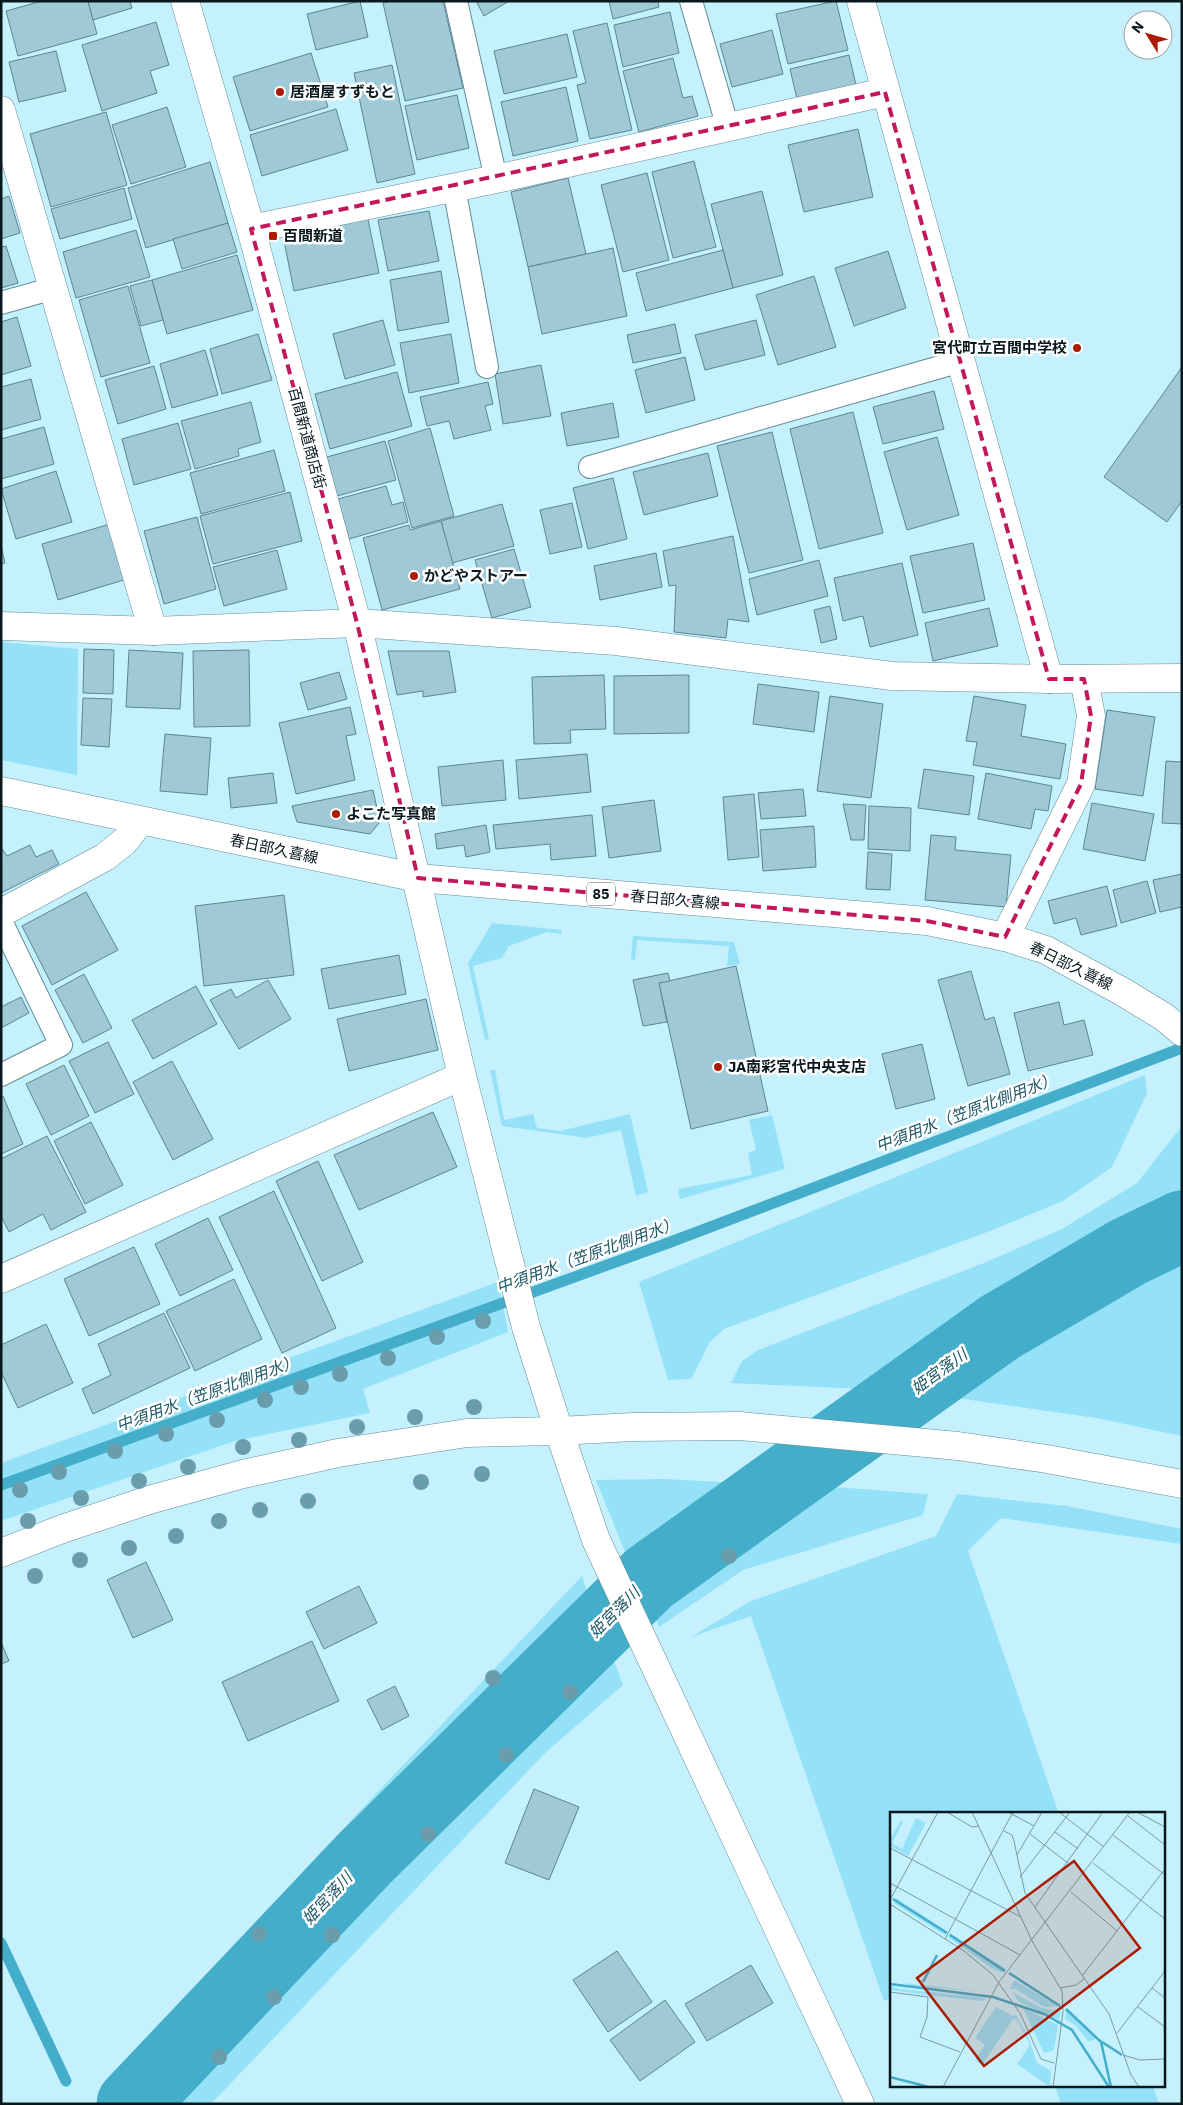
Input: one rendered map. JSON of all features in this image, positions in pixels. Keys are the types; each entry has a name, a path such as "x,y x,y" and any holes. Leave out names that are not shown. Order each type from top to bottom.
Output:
{"street":[{"name":"百間新道商店街","path":"185,1 251,229 357,623 418,878 462,1076 526,1327 559,1431 596,1540 860,2104"},
{"path":"860,1 1049,679"},
{"path":"251,229 496,179 885,92"},
{"path":"1,110 153,631"},
{"path":"1,626 153,631 357,623 616,641 892,676 1049,679 1182,678"},
{"path":"1005,937 1081,784 1091,716 1084,679"},
{"name":"春日部久喜線","path":"1,791 418,878 928,921 1005,937 1046,950 1123,992 1164,1017 1182,1032"},
{"path":"1,913 105,856 125,841 140,821"},
{"path":"1,1279 462,1076"},
{"path":"1,1553 62,1528 149,1500 244,1474 338,1454 467,1433 634,1427 740,1426 925,1444 1047,1460 1182,1484"}],"lane":[{"path":"456,1 496,179"},
{"path":"691,1 728,128"},
{"path":"454,187 487,367"},
{"path":"1,303 54,288"},
{"path":"590,467 961,361"},
{"path":"1,921 61,1045 1,1075"}],"highlighted area":[{"path":"885,92 1049,679 1084,679 1091,716 1081,784 1005,937 927,921 418,878 357,623 251,229"}],"shaded area":[{"path":"1,642 78,649 77,775 1,760"},
{"path":"492,923 562,930 561,934 547,932 509,946 502,958 473,966 489,1039 485,1040 468,963"},
{"path":"633,936 734,942 740,964 727,966 729,946 637,940 635,960 631,959"},
{"path":"490,1070 495,1070 504,1120 533,1114 537,1128 560,1131 630,1114 648,1192 636,1196 621,1130 587,1138 502,1126"},
{"path":"1145,1075 1147,1093 1112,1167 1063,1201 990,1231 724,1329 710,1342 691,1379 668,1380 639,1282"},
{"path":"772,1115 785,1169 680,1199 678,1189 752,1175 748,1153 756,1150 749,1120"},
{"path":"1182,1126 1182,1201 1069,1265 864,1389 731,1383 742,1361 758,1350 984,1263 1062,1229 1137,1183"},
{"path":"1182,1246 1182,1436 1096,1418 936,1395 1083,1296"},
{"path":"498,1282 508,1332 363,1389 370,1413 235,1441 1,1521 1,1463"},
{"path":"664,1479 743,1483 683,1520 631,1567 596,1480"},
{"path":"808,1485 928,1494 923,1515 743,1570 659,1627 651,1608 684,1577 757,1517"},
{"path":"957,1494 1067,1506 1182,1529 1182,1544 1001,1518 968,1551 1058,1812 890,1812 890,1999 884,2001 751,1616 691,1637 751,1601 936,1536"},
{"path":"582,1576 590,1600 405,1790 120,2104 95,2104 305,1869"},
{"path":"609,1647 623,1685 545,1753 211,2104 161,2104 303,1948 452,1795"},
{"path":"1056,2088 1154,2088 1159,2104 1061,2104"}],"building":[{"path":"42,1 88,1 97,34 18,56 6,11"},
{"path":"88,1 130,1 132,8 93,20"},
{"path":"360,1 368,37 316,50 307,14"},
{"path":"392,1 443,1 463,88 405,101 383,3"},
{"path":"476,1 509,1 484,16"},
{"path":"609,1 658,1 659,7 613,19"},
{"path":"836,1 848,50 788,64 776,14"},
{"path":"670,12 679,53 623,67 614,25"},
{"path":"156,22 169,65 150,71 157,93 102,111 82,45"},
{"path":"607,23 632,130 590,139 577,85 586,83 573,31"},
{"path":"772,30 783,74 732,87 720,44"},
{"path":"567,34 577,77 504,94 494,51"},
{"path":"56,51 66,91 19,102 9,62"},
{"name":"居酒屋すずもと","path":"311,53 328,107 250,131 233,77"},
{"path":"849,55 856,85 797,99 790,69"},
{"path":"673,58 683,98 692,96 698,116 639,132 623,71"},
{"path":"392,65 415,174 377,183 354,73"},
{"path":"566,87 578,141 513,156 501,102"},
{"path":"457,95 469,148 417,160 405,106"},
{"path":"167,107 186,167 131,184 112,125"},
{"path":"336,109 348,150 262,176 250,135"},
{"path":"106,112 127,185 51,207 30,134"},
{"path":"858,129 873,197 804,212 788,145"},
{"path":"694,161 716,247 673,258 652,172"},
{"path":"210,162 228,223 146,248 128,188"},
{"path":"647,173 669,260 623,272 601,185"},
{"path":"568,178 586,254 528,267 511,192"},
{"path":"124,188 132,219 60,239 51,209"},
{"path":"762,191 783,275 733,288 711,204"},
{"path":"9,196 20,233 1,239 1,199"},
{"path":"429,211 439,261 388,271 378,220"},
{"path":"368,219 379,273 294,291 283,236"},
{"path":"228,223 237,252 182,269 173,239"},
{"path":"136,230 150,277 76,298 63,252"},
{"path":"6,246 18,283 1,288 1,247"},
{"path":"613,248 627,316 542,334 528,267"},
{"path":"723,250 733,288 646,311 636,273"},
{"path":"888,251 906,308 854,326 835,268"},
{"path":"237,255 253,310 167,334 152,280"},
{"path":"441,271 449,322 398,331 390,280"},
{"path":"814,276 836,347 778,365 756,295"},
{"path":"152,280 163,320 141,326 130,286"},
{"path":"128,286 150,363 101,377 79,300"},
{"path":"17,317 31,366 1,375 1,322"},
{"path":"383,320 395,365 345,379 333,334"},
{"path":"756,320 765,355 705,370 695,335"},
{"path":"675,324 681,353 633,363 627,335"},
{"path":"258,334 272,380 222,394 210,349"},
{"path":"451,334 459,383 409,393 400,343"},
{"path":"205,350 218,395 172,408 160,364"},
{"path":"685,357 695,400 646,413 635,370"},
{"path":"541,365 551,416 503,424 495,374"},
{"path":"154,366 166,409 118,424 105,380"},
{"path":"1182,367 1182,501 1167,522 1104,477"},
{"path":"397,372 412,426 330,449 315,394"},
{"path":"31,379 41,419 1,430 1,387"},
{"path":"488,382 493,404 485,406 491,430 454,439 449,421 427,426 420,397"},
{"path":"934,391 944,429 883,444 873,407"},
{"path":"251,402 261,442 238,449 239,456 195,469 181,421"},
{"path":"613,403 619,437 567,446 561,413"},
{"path":"853,412 883,533 819,549 790,429"},
{"path":"178,423 191,469 134,485 122,439"},
{"path":"44,427 54,464 1,479 1,439"},
{"path":"430,428 454,516 412,528 388,441"},
{"path":"772,432 803,560 749,573 717,446"},
{"path":"937,437 959,515 907,530 884,452"},
{"path":"385,441 396,480 337,496 327,457"},
{"path":"274,450 285,491 201,514 190,473"},
{"path":"708,453 718,496 644,515 633,472"},
{"path":"56,471 72,522 16,539 1,489"},
{"path":"613,478 627,539 588,549 573,488"},
{"path":"386,486 392,505 403,502 408,522 349,539 338,499"},
{"path":"290,492 302,541 213,564 200,516"},
{"path":"572,503 582,547 550,554 540,510"},
{"path":"502,504 514,546 452,563 441,521"},
{"path":"197,517 216,589 164,604 144,531"},
{"name":"かどやストアー","path":"441,521 460,589 382,610 363,538 409,525 410,530"},
{"path":"110,524 127,579 58,600 42,544"},
{"path":"733,536 749,622 728,619 726,638 674,632 676,585 669,586 663,551"},
{"path":"973,543 985,600 923,613 910,556"},
{"path":"1,545 5,563 1,564"},
{"path":"514,549 531,607 492,618 475,560"},
{"path":"277,550 287,589 224,606 213,567"},
{"path":"656,553 662,587 600,600 594,566"},
{"path":"819,560 828,596 757,615 749,579"},
{"path":"902,563 918,635 870,647 863,616 843,621 834,578"},
{"path":"830,606 837,639 821,643 814,610"},
{"path":"989,608 998,646 933,661 925,623"},
{"path":"84,649 114,650 113,694 83,693"},
{"path":"129,650 183,653 180,709 126,707"},
{"path":"249,650 250,726 194,727 193,651"},
{"path":"388,651 449,651 456,692 423,697 423,691 397,695"},
{"path":"339,672 347,699 308,710 300,683"},
{"path":"604,675 606,729 570,730 571,743 534,744 532,677"},
{"path":"689,675 689,733 614,734 614,676"},
{"path":"758,684 819,692 814,732 753,724"},
{"path":"830,696 883,704 871,798 817,791"},
{"path":"974,696 1026,705 1021,736 1066,744 1060,779 973,765 977,742 966,741"},
{"path":"83,698 112,699 109,747 81,745"},
{"path":"350,707 356,734 346,736 355,780 296,794 279,723"},
{"path":"1107,710 1155,717 1143,796 1095,789"},
{"path":"165,734 211,738 207,795 160,791"},
{"path":"587,754 591,792 519,799 516,760"},
{"path":"503,760 506,800 442,806 438,767"},
{"path":"1166,761 1182,762 1182,824 1162,823"},
{"path":"924,769 974,776 969,815 918,808"},
{"path":"273,773 277,803 231,808 228,778"},
{"path":"986,773 1052,786 1048,811 1035,809 1031,829 978,819"},
{"path":"803,789 806,816 761,819 758,793"},
{"name":"よこた写真館","path":"373,790 380,822 370,834 297,822 292,806"},
{"path":"754,794 759,857 728,860 723,797"},
{"path":"654,800 661,851 609,858 602,807"},
{"path":"1092,803 1154,814 1145,861 1083,849"},
{"path":"843,804 866,805 864,840 851,840"},
{"path":"869,806 911,808 910,851 868,849"},
{"path":"592,815 596,856 551,860 550,844 496,849 493,825"},
{"path":"486,825 490,852 466,857 464,845 437,849 435,834"},
{"path":"814,826 816,867 763,871 760,830"},
{"path":"931,835 956,837 955,850 1011,855 1006,907 925,900"},
{"path":"30,845 36,857 52,850 59,864 1,893 1,847 7,856"},
{"path":"868,852 892,854 890,890 866,889"},
{"path":"1182,874 1182,907 1160,912 1153,880"},
{"path":"1147,881 1156,913 1121,923 1113,890"},
{"path":"1107,886 1117,926 1081,935 1076,918 1054,924 1048,901"},
{"path":"86,892 118,950 52,985 22,926"},
{"path":"284,895 294,975 204,986 195,906"},
{"path":"399,955 406,994 329,1009 321,969"},
{"name":"JA南彩宮代中央支店","path":"736,966 768,1111 691,1129 659,983"},
{"path":"971,971 985,1020 994,1017 1010,1074 968,1086 938,980"},
{"path":"668,973 670,981 659,983 667,1022 643,1026 633,980"},
{"path":"84,974 112,1028 83,1043 55,990"},
{"path":"268,980 291,1019 239,1049 210,1000 231,989 236,998"},
{"path":"196,986 217,1024 153,1059 132,1020"},
{"path":"21,997 29,1013 1,1028 1,1007"},
{"path":"426,999 438,1050 349,1071 337,1019"},
{"path":"1059,1002 1064,1025 1084,1020 1093,1055 1028,1071 1014,1013"},
{"path":"108,1042 134,1094 95,1113 69,1061"},
{"path":"922,1044 935,1099 896,1109 882,1054"},
{"path":"172,1061 213,1139 173,1160 133,1082"},
{"path":"64,1065 89,1116 51,1135 26,1084"},
{"path":"3,1096 23,1144 1,1154 1,1097"},
{"path":"433,1112 457,1167 359,1210 334,1155"},
{"path":"91,1122 123,1185 85,1204 54,1141"},
{"path":"47,1136 86,1212 51,1230 43,1214 9,1232 1,1216 1,1159"},
{"path":"318,1161 363,1262 322,1281 276,1181"},
{"path":"274,1191 336,1328 282,1353 219,1217"},
{"path":"208,1218 233,1270 180,1296 155,1244"},
{"path":"134,1247 160,1304 89,1336 64,1279"},
{"path":"234,1279 262,1339 195,1371 166,1311"},
{"path":"164,1313 190,1368 93,1414 82,1389 111,1375 98,1344"},
{"path":"46,1324 73,1383 18,1408 1,1372 1,1345"},
{"path":"146,1562 173,1620 133,1638 107,1580"},
{"path":"359,1586 377,1623 324,1649 306,1612"},
{"path":"312,1641 339,1701 248,1741 222,1682"},
{"path":"1,1642 9,1661 1,1664"},
{"path":"395,1686 409,1716 382,1730 367,1700"},
{"path":"534,1789 579,1807 549,1880 505,1863"},
{"path":"617,1951 652,2002 608,2032 573,1980"},
{"path":"751,1965 773,2003 707,2041 685,2004"},
{"path":"665,2000 695,2042 640,2081 610,2040"}],"waterway":[{"name":"中須用水（笠原北側用水）","path":"1,1485 668,1243 1182,1048"},
{"name":"姫宮落川","path":"132,2104 365,1858 649,1578 1000,1327 1128,1252 1182,1226"},
{"path":"1,1943 66,2081"}],"place":[{"name":"居酒屋すずもと","path":"280,92"},
{"name":"百間新道","path":"273,236"},
{"name":"宮代町立百間中学校","path":"1077,348"},
{"name":"かどやストアー","path":"414,576"},
{"name":"よこた写真館","path":"336,814"},
{"name":"JA南彩宮代中央支店","path":"718,1067"}]}
